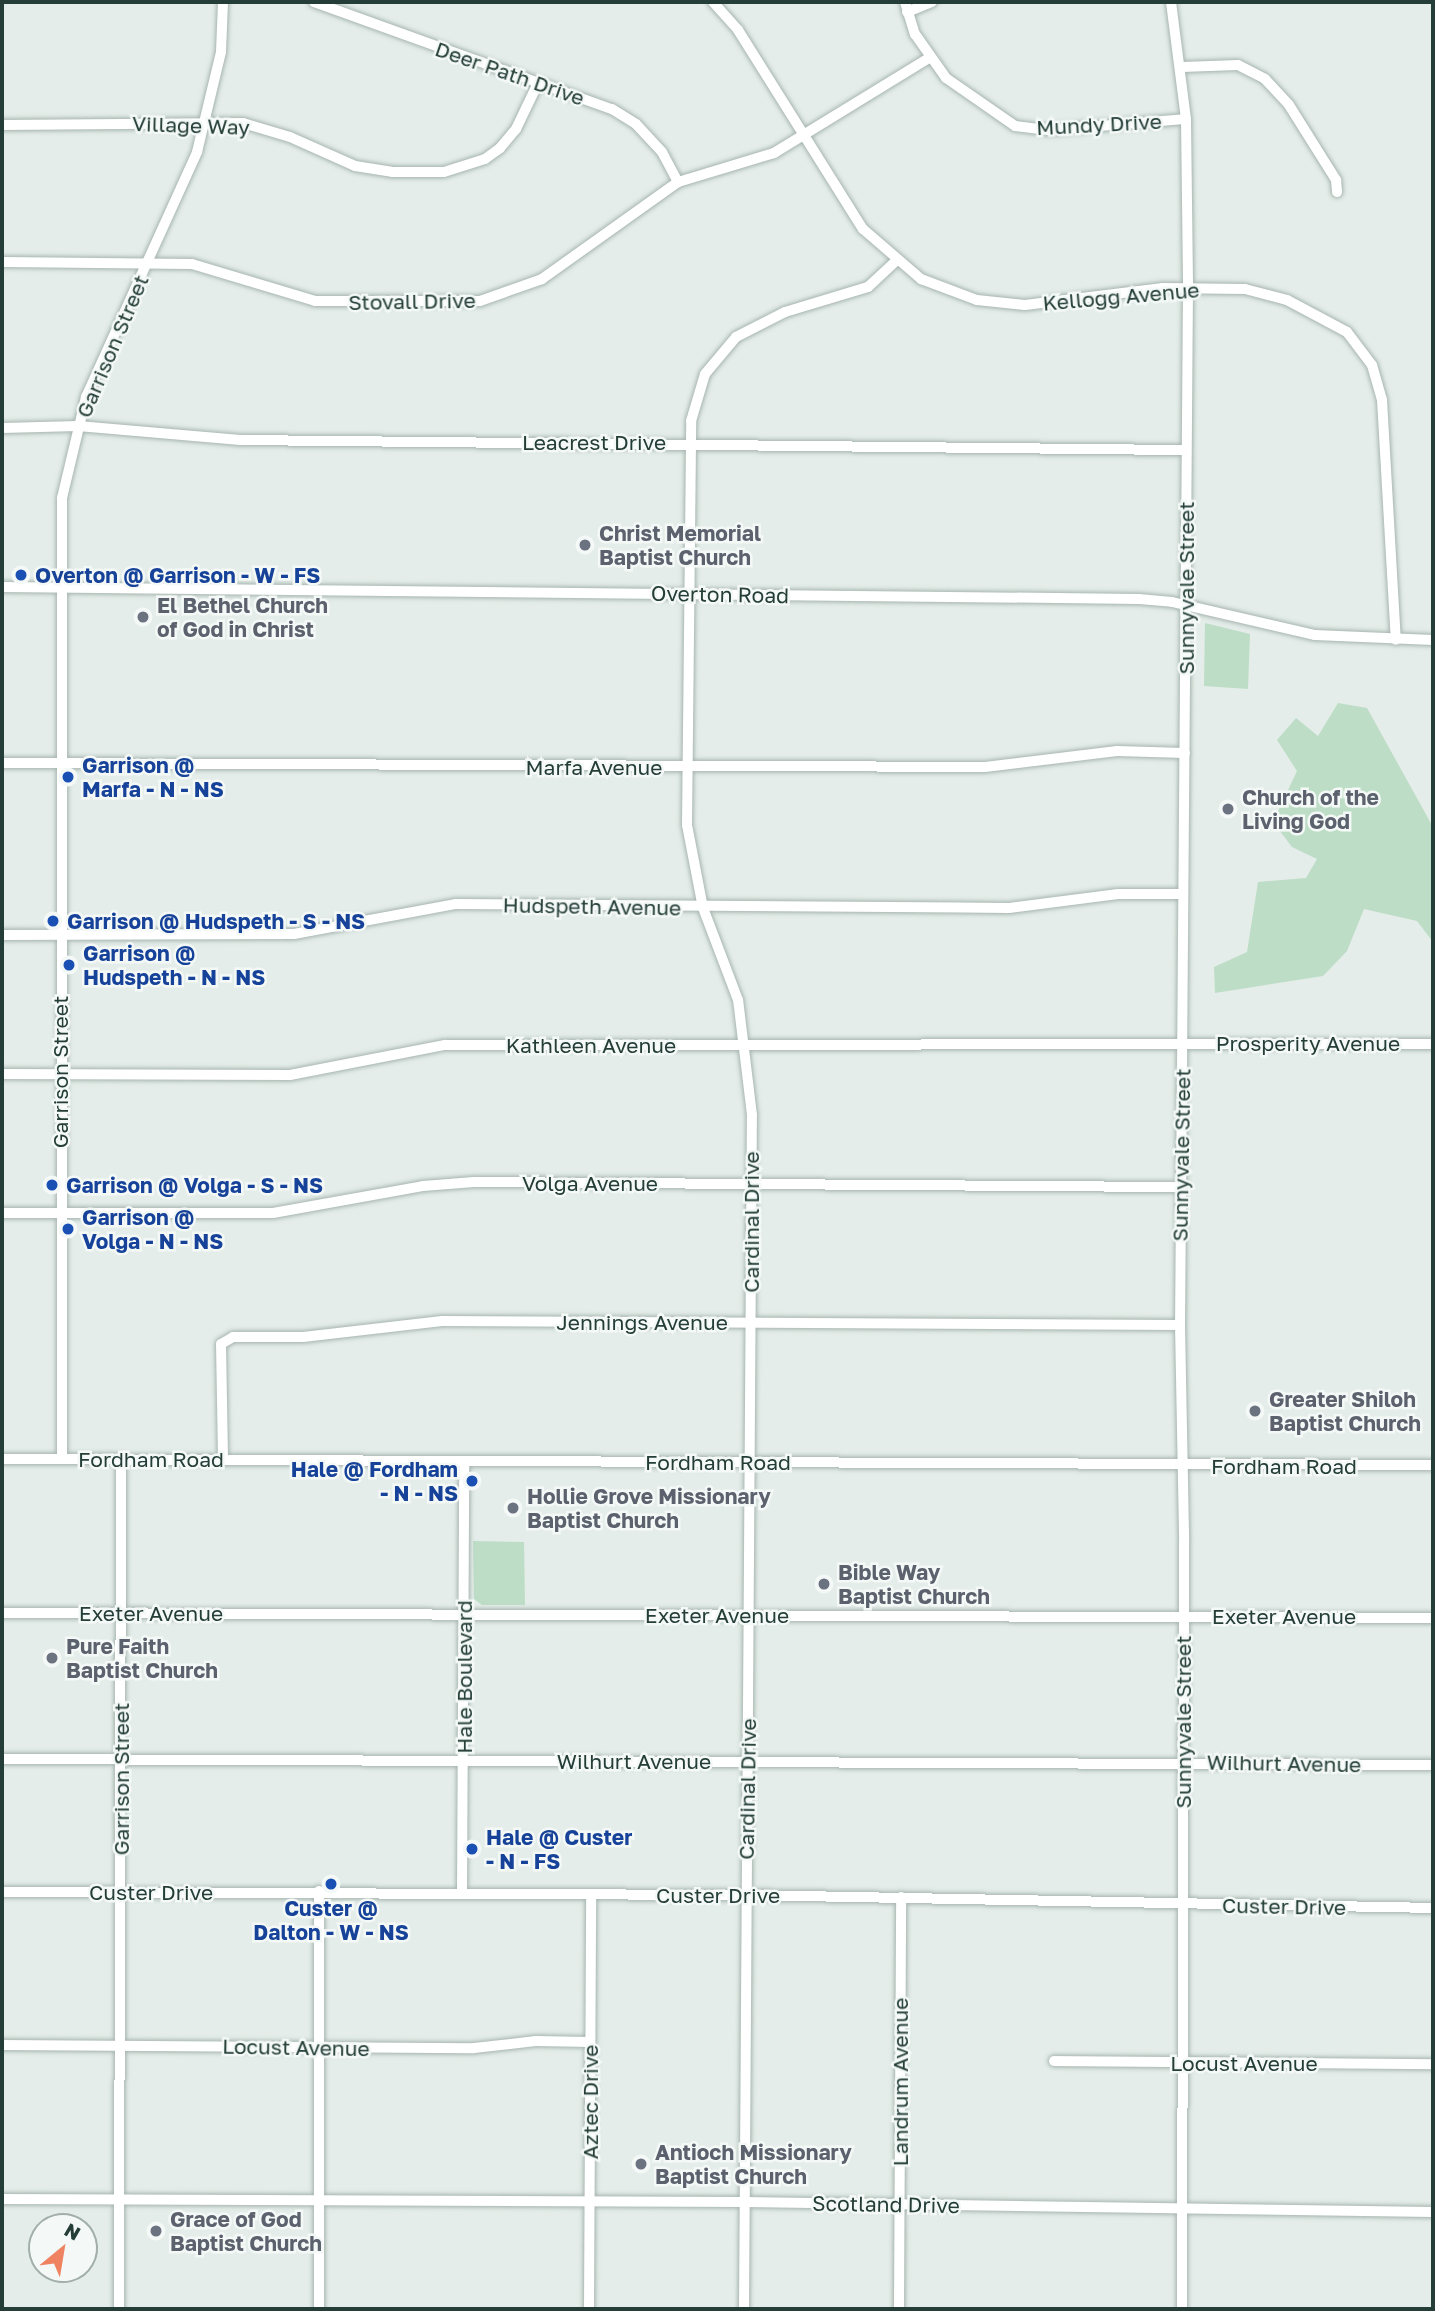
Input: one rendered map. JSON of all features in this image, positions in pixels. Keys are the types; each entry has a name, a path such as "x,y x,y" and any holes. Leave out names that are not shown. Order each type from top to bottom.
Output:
{"street":[{"name":"Garrison Street","path":"62,1459 59,936 62,498 86,397 147,263 206,121 221,52 223,2"},
{"name":"Deer Path Drive","path":"314,2 612,109 636,124 662,152 678,182"},
{"name":"Kellogg Avenue","path":"713,2 738,30 863,229 895,261 952,293 998,304 1188,288 1245,289 1287,300 1347,332 1372,365 1382,400 1396,640"},
{"path":"906,7 932,2"},
{"name":"Sunnyvale Street","path":"1171,2 1182,67 1186,119 1188,288 1188,605 1180,1325 1183,1616 1182,2309"},
{"name":"Mundy Drive","path":"906,7 929,58 970,99 1015,126 1049,130 1186,119"},
{"name":"Stovall Drive","path":"2,262 192,264 315,301 480,301 542,279 678,182 758,159 803,136 929,58"},
{"path":"1182,67 1238,65 1265,79 1289,105 1336,180 1337,192"},
{"name":"Village Way","path":"2,124 206,121 269,129 355,166 392,172 444,172 485,159 500,148 516,130 538,83"},
{"name":"Cardinal Drive","path":"744,2309 751,1185 746,1045 730,977 703,908 688,837 691,443 696,394 720,353 736,337 785,312 868,287 895,261"},
{"name":"Leacrest Drive","path":"2,428 78,426 240,440 1186,450"},
{"name":"Overton Road","path":"2,587 1117,598 1188,605 1315,635 1433,640"},
{"name":"Marfa Avenue","path":"2,763 985,767 1117,751 1185,753"},
{"name":"Hudspeth Avenue","path":"2,935 293,934 456,904 703,908 1009,908 1118,894 1183,894"},
{"name":"Prosperity Avenue","path":"1182,1042 1433,1044"},
{"name":"Kathleen Avenue","path":"2,1074 290,1075 446,1045 1046,1047 1182,1042"},
{"name":"Volga Avenue","path":"2,1213 273,1213 448,1183 1181,1187"},
{"name":"Jennings Avenue","path":"223,1458 221,1344 233,1337 303,1337 442,1321 1180,1325"},
{"name":"Fordham Road","path":"2,1458 1181,1466 1433,1465"},
{"name":"Garrison Street","path":"119,2309 116,2044 121,1892 121,1458"},
{"name":"Hale Boulevard","path":"462,1893 464,1461"},
{"name":"Exeter Avenue","path":"2,1613 1433,1618"},
{"name":"Wilhurt Avenue","path":"2,1759 1433,1765"},
{"path":"318,1891 319,2309"},
{"name":"Custer Drive","path":"2,1892 318,1891 746,1895 1433,1908"},
{"name":"Aztec Drive","path":"589,2309 591,1894"},
{"name":"Landrum Avenue","path":"899,2309 901,1897"},
{"name":"Locust Avenue","path":"2,2045 116,2044 320,2049 590,2042"},
{"name":"Locust Avenue","path":"1054,2061 1433,2064"},
{"name":"Scotland Drive","path":"2,2199 744,2202 1433,2211"}],"green space":[{"path":"1205,623 1250,634 1248,689 1204,686"},
{"path":"1338,703 1367,708 1433,827 1433,942 1417,921 1364,909 1347,951 1323,976 1215,993 1214,967 1247,952 1258,882 1306,878 1317,859 1292,847 1273,822 1297,771 1277,740 1296,718 1318,736"},
{"path":"473,1541 524,1542 525,1605 482,1605 474,1599"}],"place":[{"name":"Christ Memorial Baptist Church","path":"585,545"},
{"name":"Overton @ Garrison - W - FS","path":"21,575"},
{"name":"El Bethel Church of God in Christ","path":"143,617"},
{"name":"Garrison @ Marfa - N - NS","path":"68,777"},
{"name":"Church of the Living God","path":"1228,809"},
{"name":"Garrison @ Hudspeth - S - NS","path":"53,921"},
{"name":"Garrison @ Hudspeth - N - NS","path":"69,965"},
{"name":"Garrison @ Volga - S - NS","path":"52,1185"},
{"name":"Garrison @ Volga - N - NS","path":"68,1229"},
{"name":"Greater Shiloh Baptist Church","path":"1255,1411"},
{"name":"Hale @ Fordham - N - NS","path":"472,1481"},
{"name":"Hollie Grove Missionary Baptist Church","path":"513,1508"},
{"name":"Bible Way Baptist Church","path":"824,1584"},
{"name":"Pure Faith Baptist Church","path":"52,1658"},
{"name":"Hale @ Custer - N - FS","path":"472,1849"},
{"name":"Custer @ Dalton - W - NS","path":"331,1884"},
{"name":"Antioch Missionary Baptist Church","path":"641,2164"},
{"name":"Grace of God Baptist Church","path":"156,2231"}]}
